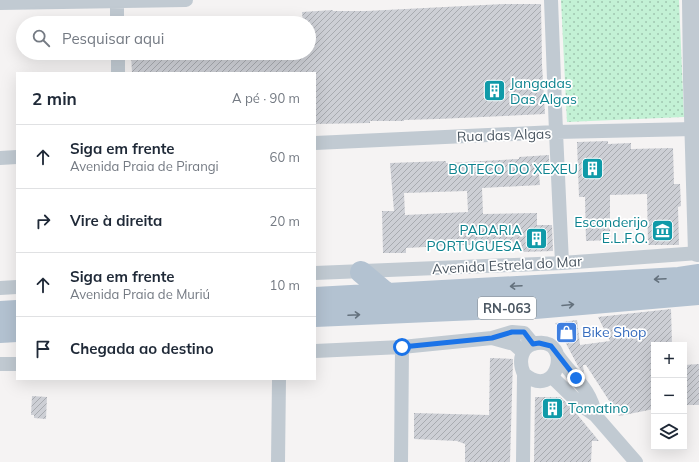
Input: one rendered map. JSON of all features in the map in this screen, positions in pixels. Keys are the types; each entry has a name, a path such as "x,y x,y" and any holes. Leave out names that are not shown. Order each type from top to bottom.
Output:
{"main road":[{"path":"361,272 386,293"},
{"name":"RN-063","path":"316,298 679,278 699,275"},
{"name":"RN-063","path":"316,316 492,308 535,308 699,294"},
{"path":"0,312 16,311"},
{"path":"0,332 16,331"}],"street":[{"path":"0,3 186,0"},
{"path":"551,0 562,263"},
{"path":"691,0 695,81 694,129 698,253"},
{"path":"117,1 117,16"},
{"path":"118,60 118,72"},
{"name":"Rua das Algas","path":"316,143 556,132 694,129"},
{"path":"0,158 16,157"},
{"name":"Avenida Estrela do Mar","path":"316,273 562,263 698,253"},
{"path":"0,288 16,287"},
{"path":"528,348 524,332 525,318 527,314 535,308"},
{"path":"316,351 402,347 492,338 512,332 524,332"},
{"path":"492,338 528,348"},
{"path":"523,462 524,374 521,367 521,359 528,348 539,343 551,346 555,350 592,400 595,415"},
{"path":"401,462 402,347"},
{"path":"524,374 537,381 552,377 557,371 559,364 558,356"},
{"path":"0,364 16,364"},
{"path":"552,377 582,406 595,415 636,462"},
{"path":"278,462 279,380"}],"green space":[{"path":"561,0 679,0 684,117 567,122"}],"building":[{"path":"504,4 541,4 542,65 545,114 404,121 370,121 370,123 316,124 316,72 132,72 131,60 316,60 316,16 302,16 302,12 333,10 366,11"},
{"path":"608,141 608,144 631,143 631,149 673,148 674,184 680,184 681,206 678,207 679,245 648,245 647,194 610,195 610,240 586,241 585,197 579,197 577,142"},
{"path":"549,155 549,174 539,174 540,185 482,188 483,214 537,213 537,225 552,225 553,251 522,252 521,242 406,248 406,253 383,253 382,211 394,211 390,163 446,161 446,163 519,159 519,157","holes":["467,191 468,212 405,215 404,193"]},
{"path":"671,309 672,342 651,342 651,410 619,416 586,365 583,365 584,374 578,366 555,323 577,320 580,345 610,341 598,317"},
{"path":"490,358 513,359 510,462 465,462 465,444 457,441 414,439 414,413 489,415"},
{"path":"699,364 699,405 687,405 687,365"},
{"path":"32,396 47,397 46,419 34,418 34,415 31,415"},
{"path":"535,397 560,397 571,407 599,441 592,441 591,462 534,462"}],"place":[{"name":"Jangadas Das Algas","path":"494,91"},
{"name":"BOTECO DO XEXEU","path":"593,169"},
{"name":"Esconderijo E.L.F.O.","path":"663,230"},
{"name":"PADARIA PORTUGUESA","path":"537,238"},
{"name":"Bike Shop","path":"566,332"},
{"name":"Tomatino","path":"553,408"}],"route":[{"path":"402,347 492,338 512,332 524,332 533,344 539,343 551,346 563,364 576,378"}]}
